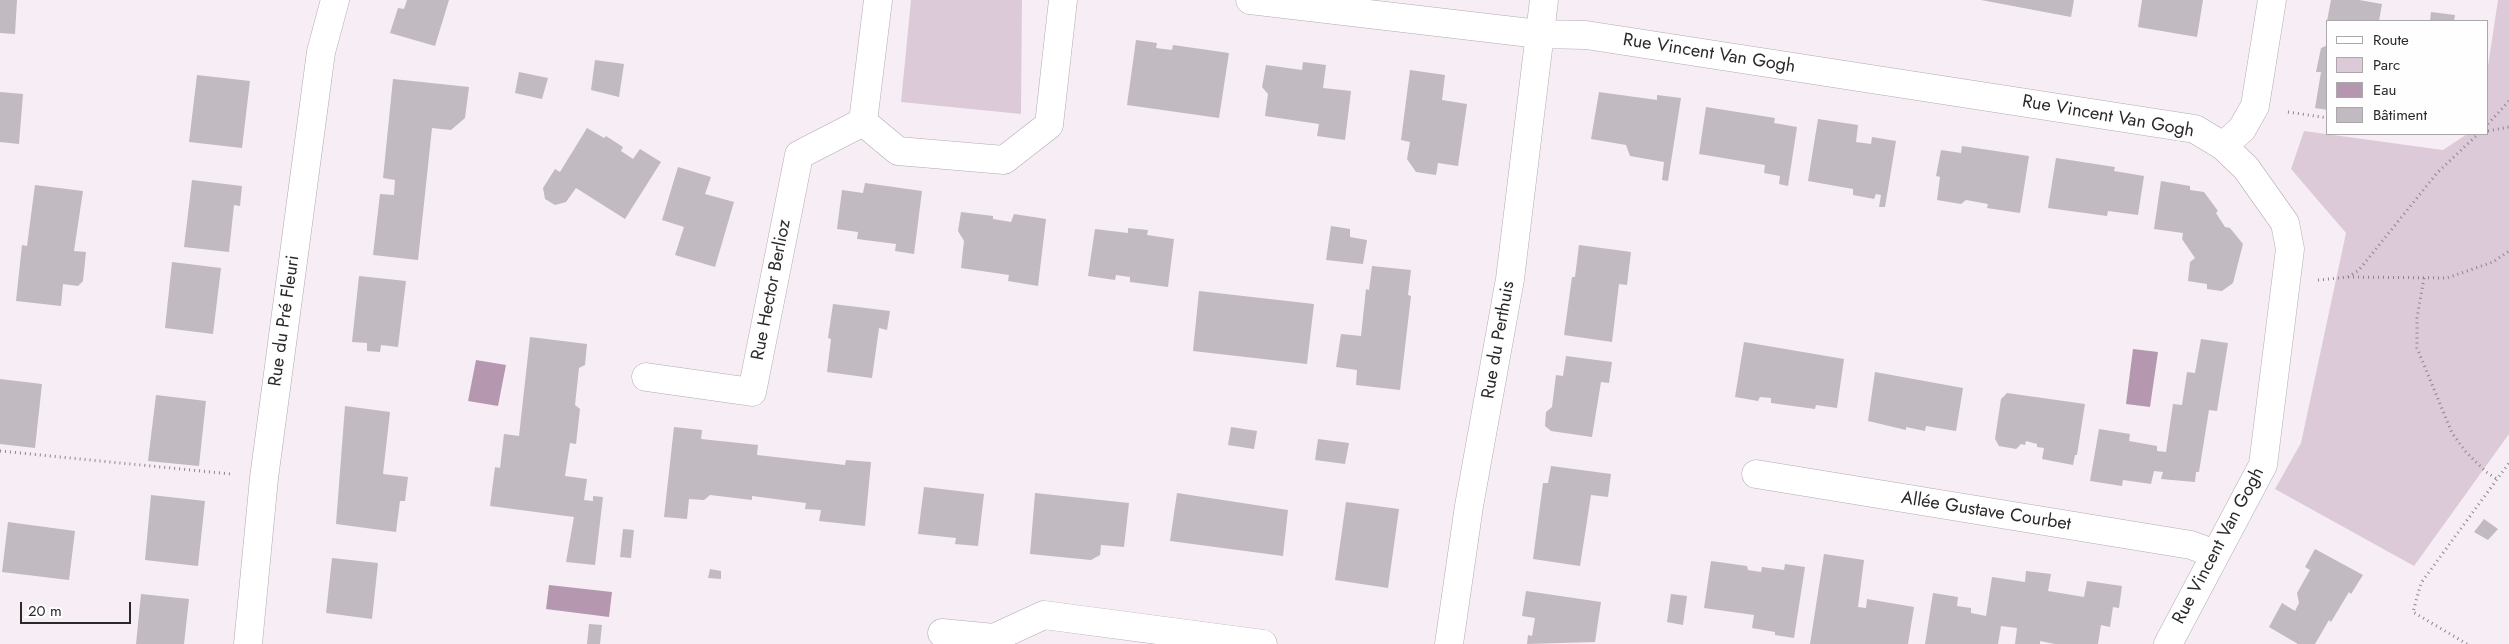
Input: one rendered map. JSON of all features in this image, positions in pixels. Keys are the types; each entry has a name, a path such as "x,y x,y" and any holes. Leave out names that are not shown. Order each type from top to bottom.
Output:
{"street":[{"name":"Rue du Pré Fleuri","path":"248,644 264,478 321,52 335,0"},
{"path":"878,0 863,122 898,151 1004,160 1048,125 1063,0"},
{"path":"1250,0 1539,34"},
{"name":"Rue du Perthuis","path":"1449,644 1469,506 1510,279 1544,0"},
{"path":"2223,146 2242,129 2255,106 2272,0"},
{"name":"Rue Vincent Van Gogh","path":"1539,34 1586,35 2195,129 2223,146 2246,168 2284,223 2290,249 2263,465 2168,644"},
{"name":"Rue Hector Berlioz","path":"646,377 752,392 799,155 863,122"},
{"name":"Allée Gustave Courbet","path":"1756,474 2191,545 2215,554"},
{"path":"942,633 994,638 1044,615 1263,644"}],"path":[{"path":"2489,123 2509,101"},
{"path":"2255,106 2326,118"},
{"path":"2489,131 2509,127"},
{"path":"2348,277 2358,270 2437,173 2477,135"},
{"path":"2286,278 2327,280 2348,277 2447,278 2493,262 2509,252"},
{"path":"2424,278 2417,318 2417,348 2452,433 2466,452 2486,472 2497,479"},
{"path":"0,451 264,478"},
{"path":"2467,644 2413,612 2421,583 2509,462"}],"green space":[{"path":"911,0 1022,0 1021,114 901,102"},
{"path":"2498,0 2509,0 2509,434 2414,566 2275,489 2301,443 2346,233 2291,169 2304,131 2443,150 2466,135 2489,135 2489,59"}],"water":[{"path":"2133,349 2158,352 2150,407 2126,404"},
{"path":"476,360 506,365 498,406 468,401"},
{"path":"549,585 612,592 609,617 546,609"}],"building":[{"path":"0,0 17,0 15,34 0,33"},
{"path":"407,0 449,0 435,46 390,33 398,8 404,9"},
{"path":"1981,0 2074,0 2071,17"},
{"path":"2142,0 2203,0 2197,37 2138,27"},
{"path":"2331,0 2359,0 2382,4 2379,20 2327,20"},
{"path":"2431,12 2455,15 2454,20 2430,20"},
{"path":"1136,40 1157,43 1156,48 1172,50 1173,45 1229,53 1219,118 1127,105"},
{"path":"2326,46 2326,110 2315,108 2321,72 2316,72 2321,48"},
{"path":"595,60 624,64 619,97 591,90"},
{"path":"1303,62 1326,65 1323,88 1351,91 1345,140 1317,136 1319,124 1265,116 1268,94 1262,87 1266,65 1302,70"},
{"path":"1410,70 1445,75 1442,100 1467,104 1458,166 1438,163 1436,175 1416,172 1407,159 1410,142 1401,140"},
{"path":"519,72 548,78 542,99 515,93"},
{"path":"197,75 250,81 242,148 189,142"},
{"path":"393,79 469,87 465,118 451,130 432,128 418,260 373,255 380,194 394,195 395,180 383,178"},
{"path":"0,92 23,94 19,144 0,142"},
{"path":"1599,92 1657,100 1657,95 1681,98 1668,181 1662,180 1664,162 1630,156 1626,145 1591,139"},
{"path":"1706,107 1775,118 1774,123 1797,127 1788,186 1779,184 1780,176 1764,173 1765,165 1699,154"},
{"path":"1818,119 1858,125 1856,142 1871,144 1872,137 1896,141 1885,207 1879,207 1881,195 1876,194 1874,199 1853,195 1853,189 1808,181"},
{"path":"587,128 604,138 606,136 623,147 621,151 633,159 640,149 661,162 625,219 576,188 566,202 555,205 545,199 543,188 555,169 560,172"},
{"path":"1962,146 2029,156 2020,213 1987,208 1988,204 1966,200 1961,204 1937,200 1940,177 1936,176 1941,150 1961,153"},
{"path":"2056,158 2115,167 2114,171 2144,176 2138,215 2108,211 2107,216 2048,208"},
{"path":"678,167 711,177 705,194 734,202 715,267 675,255 684,227 662,220"},
{"path":"192,180 242,186 240,206 234,205 229,252 184,247"},
{"path":"2161,181 2190,186 2190,190 2204,192 2218,211 2216,213 2225,227 2230,228 2243,244 2233,283 2222,291 2207,289 2207,284 2188,281 2190,262 2195,258 2182,239 2183,233 2154,229"},
{"path":"865,183 922,191 914,254 895,251 896,244 857,239 858,232 837,229 842,190 863,193"},
{"path":"35,185 83,191 74,251 86,252 83,281 78,286 63,284 61,306 16,301 22,245 27,246"},
{"path":"961,212 993,216 993,219 1011,222 1014,214 1046,219 1038,286 1008,281 1009,275 961,268 964,241 958,231"},
{"path":"1331,226 1350,229 1350,237 1367,240 1363,264 1326,260"},
{"path":"1128,228 1148,230 1147,235 1174,239 1168,287 1130,282 1130,277 1116,275 1115,280 1088,276 1095,229 1128,233"},
{"path":"1579,245 1631,252 1627,285 1619,284 1612,342 1564,335 1572,277 1575,277"},
{"path":"172,262 221,268 213,334 165,328"},
{"path":"1372,266 1411,270 1408,295 1411,296 1400,390 1356,385 1357,370 1336,367 1341,334 1361,336 1366,289 1369,290"},
{"path":"359,276 406,281 398,347 381,345 380,352 367,351 367,343 352,342"},
{"path":"1199,291 1314,304 1307,364 1193,351"},
{"path":"833,304 890,311 887,330 879,328 872,378 827,372 831,339 828,338"},
{"path":"530,337 587,344 585,365 579,368 575,405 580,409 576,444 570,443 565,476 587,479 584,500 593,501 593,496 603,497 595,565 566,562 574,517 490,506 495,467 500,468 504,434 519,436"},
{"path":"2201,339 2228,343 2217,411 2209,410 2199,472 2196,472 2195,482 2161,479 2163,472 2154,471 2151,484 2123,480 2122,486 2090,481 2099,429 2130,434 2129,441 2157,446 2157,451 2166,452 2173,404 2182,405 2187,372 2195,373"},
{"path":"1744,342 1844,359 1837,408 1816,405 1815,409 1771,403 1771,398 1760,397 1758,401 1735,397"},
{"path":"1566,356 1612,362 1609,383 1601,382 1592,437 1551,431 1545,426 1546,412 1552,407 1556,375 1563,376"},
{"path":"1875,372 1963,388 1956,431 1926,426 1925,431 1906,427 1906,430 1868,421"},
{"path":"0,379 42,384 35,448 0,444"},
{"path":"2007,393 2085,404 2077,455 2075,455 2073,465 2042,459 2044,448 2037,447 2037,444 2026,441 2025,445 2021,444 2016,449 1999,446 1995,439 2001,399"},
{"path":"156,395 206,401 199,466 148,461"},
{"path":"345,406 390,412 383,474 408,477 405,501 400,501 396,532 336,524"},
{"path":"674,427 702,430 701,439 758,445 757,455 845,465 846,460 871,462 865,526 819,521 821,510 805,509 806,503 752,496 752,500 710,495 704,500 689,499 687,519 664,517"},
{"path":"1231,427 1257,431 1254,449 1228,445"},
{"path":"1318,439 1349,443 1345,464 1315,460"},
{"path":"1551,466 1611,474 1608,497 1591,495 1580,566 1533,559 1543,483 1548,483"},
{"path":"924,487 984,494 978,546 955,544 956,538 918,534"},
{"path":"1035,493 1129,503 1124,547 1101,545 1100,555 1091,560 1030,554"},
{"path":"1177,493 1288,510 1283,556 1170,541"},
{"path":"151,495 205,501 198,566 145,560"},
{"path":"1346,502 1399,509 1388,588 1335,580"},
{"path":"2484,519 2498,529 2488,540 2474,532"},
{"path":"8,522 75,531 69,580 2,572"},
{"path":"623,529 634,530 631,558 620,557"},
{"path":"2315,549 2363,575 2351,594 2349,592 2331,622 2329,620 2315,644 2298,644 2269,627 2282,603 2295,611 2299,603 2297,593 2310,570 2305,567"},
{"path":"1824,554 1864,560 1858,607 1866,608 1867,599 1914,607 1908,644 1810,644"},
{"path":"332,558 378,563 372,619 326,613"},
{"path":"1711,561 1747,566 1748,570 1761,572 1762,567 1784,570 1785,564 1805,567 1794,638 1752,628 1754,615 1704,608"},
{"path":"710,569 721,571 721,579 708,578"},
{"path":"2026,571 2051,574 2048,591 2084,597 2087,581 2122,586 2119,608 2113,607 2110,627 2101,625 2098,644 2055,644 2040,641 2040,644 2015,644 2017,628 2001,626 1998,644 1925,644 1933,593 1958,597 1957,606 1971,608 1971,613 1986,616 1992,577 2025,582"},
{"path":"1526,591 1601,602 1595,642 1527,644 1528,635 1532,636 1535,618 1522,616"},
{"path":"141,594 189,599 184,644 136,644"},
{"path":"1671,594 1687,596 1683,625 1667,622"},
{"path":"589,624 602,625 600,644 587,644"}]}
